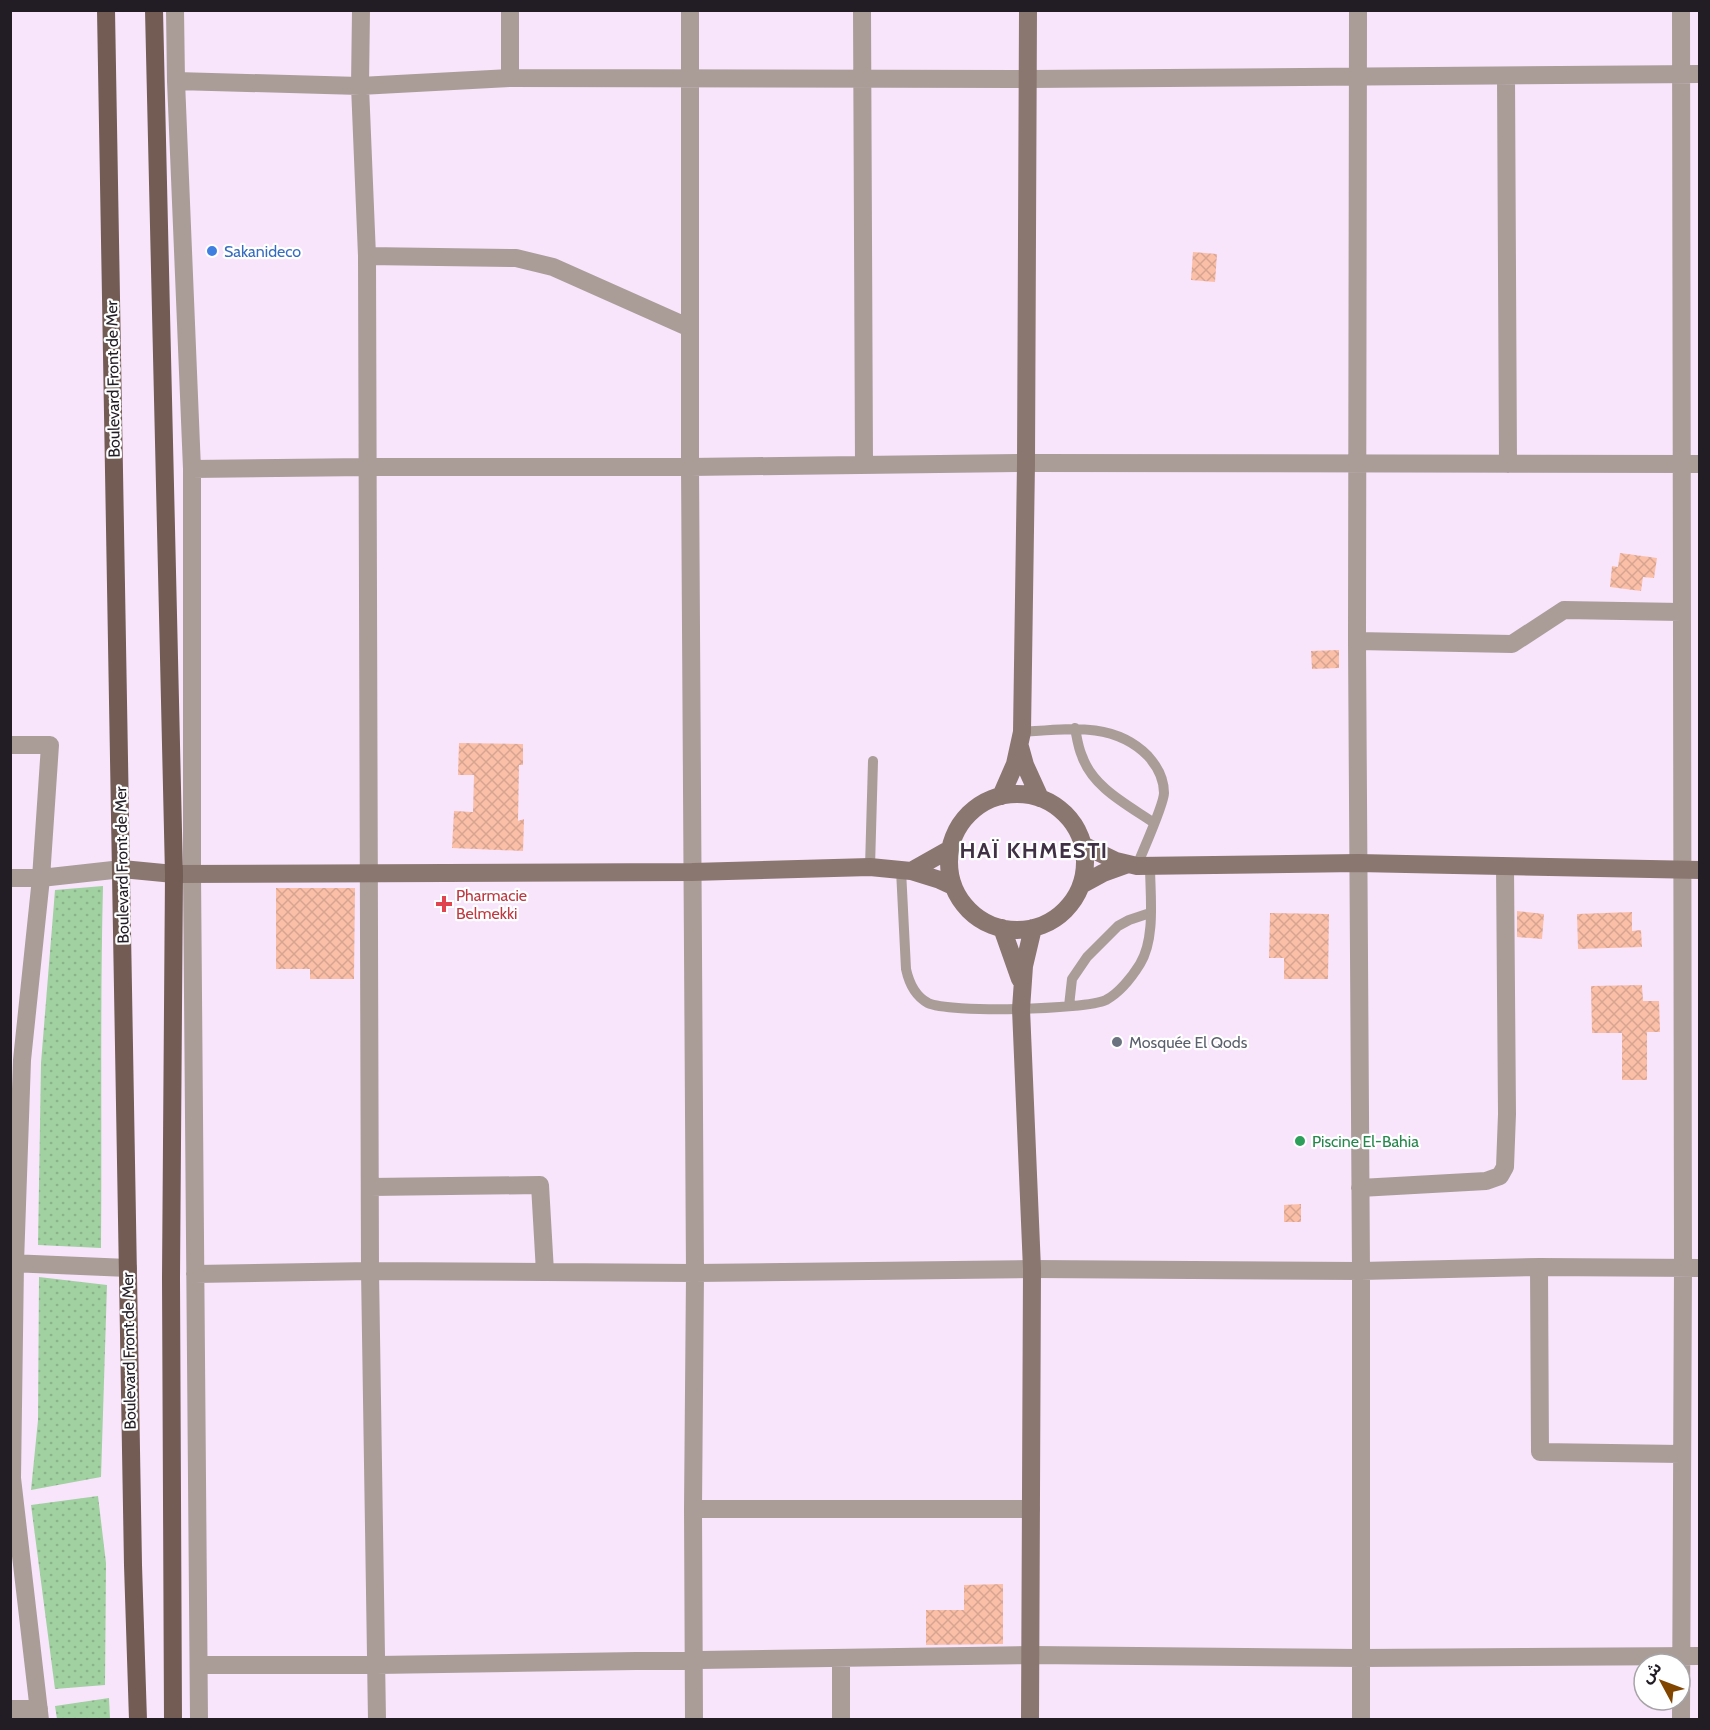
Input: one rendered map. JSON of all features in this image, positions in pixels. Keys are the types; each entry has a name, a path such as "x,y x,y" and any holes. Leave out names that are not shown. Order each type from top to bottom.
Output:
{"main road":[{"name":"Boulevard Front de Mer","path":"106,10 132,1553 138,1719"},
{"path":"154,10 183,874 171,1278 174,1719"}],"street":[{"path":"175,10 192,470 183,874 195,1274 199,1719"},
{"path":"361,10 360,86 367,256 370,1271 377,1719"},
{"path":"510,10 510,78"},
{"path":"690,10 690,467 695,1273 694,1719"},
{"path":"862,10 864,465"},
{"path":"1028,10 1026,463 1021,740 1025,765 1040,798"},
{"path":"1358,10 1357,641 1361,1719"},
{"path":"1681,10 1681,612 1690,870 1691,1267 1681,1454 1690,1652"},
{"path":"176,81 360,86 510,78 1028,79 1700,74"},
{"path":"1506,76 1508,464"},
{"path":"367,256 516,258 553,267 690,328"},
{"path":"192,470 1026,463 1700,464"},
{"path":"1357,641 1512,644 1564,610 1681,612"},
{"path":"1001,796 1021,740"},
{"path":"10,745 50,745 41,878 16,1060 13,1263 12,1496 39,1714 10,1709"},
{"path":"1014,794 1040,798 1063,811 1072,821 1083,845 1085,865 1081,885 1074,900 1048,922 1033,928 1017,930 1002,928 977,918 963,904 953,886 950,874 950,849 955,834 963,821 987,801 1014,794"},
{"path":"1083,845 1105,856 1138,865"},
{"path":"906,871 950,849"},
{"path":"1081,885 1103,873 1138,865 1358,863 1690,870"},
{"path":"10,878 41,878 122,869 183,874 692,872 870,867 906,871 953,886"},
{"path":"1360,1188 1486,1181 1500,1176 1505,1167 1507,1114 1505,867"},
{"path":"1002,928 1022,986"},
{"path":"1030,1719 1032,1269 1021,1008 1022,986 1033,928"},
{"path":"370,1187 540,1185 545,1272"},
{"path":"13,1263 128,1268"},
{"path":"195,1274 370,1271 695,1273 1032,1269 1361,1271 1539,1267 1691,1267"},
{"path":"1539,1267 1540,1452 1681,1454"},
{"path":"693,1509 1031,1509"},
{"path":"200,1665 377,1665 1030,1655 1361,1658 1632,1656"},
{"path":"841,1658 841,1719"}],"lane":[{"path":"906,871 906,969 913,988 927,1002 946,1008 1069,1006 1096,1004 1119,990 1141,963 1149,939 1150,913 1138,865 1164,795 1162,778 1154,762 1141,749 1115,734 1098,730 1075,729 1021,740"},
{"path":"1075,729 1082,758 1096,779 1123,803 1154,823"},
{"path":"870,867 873,761"},
{"path":"1069,1006 1072,979 1087,957 1118,926 1150,913"}],"green space":[{"path":"103,886 101,1248 38,1245 41,1063 55,890"},
{"path":"39,1277 107,1285 101,1477 31,1490 38,1420"},
{"path":"98,1496 106,1563 105,1685 55,1689 31,1505"},
{"path":"109,1698 110,1719 57,1719 55,1706"}],"building":[{"path":"1193,252 1217,254 1215,282 1191,280"},
{"path":"1620,553 1657,558 1654,578 1643,577 1641,591 1610,587 1612,566 1618,567"},
{"path":"1339,650 1339,668 1312,669 1311,651"},
{"path":"459,743 523,744 523,765 519,765 518,821 524,819 523,851 452,848 454,811 473,812 474,775 458,775"},
{"path":"276,888 355,888 354,979 310,979 310,969 276,969"},
{"path":"1517,911 1544,914 1542,939 1517,937"},
{"path":"1632,912 1632,931 1641,930 1642,947 1578,949 1577,914"},
{"path":"1270,913 1329,914 1328,979 1284,979 1284,958 1269,958"},
{"path":"1642,985 1643,1001 1659,1001 1660,1032 1647,1032 1647,1080 1622,1080 1622,1033 1592,1033 1591,986"},
{"path":"1301,1204 1301,1222 1284,1222 1284,1205"},
{"path":"1003,1584 1003,1644 926,1645 926,1610 964,1610 964,1585"}],"place":[{"name":"Sakanideco","path":"212,251"},
{"name":"Pharmacie Belmekki","path":"444,904"},
{"name":"Mosquée El Qods","path":"1117,1042"},
{"name":"Piscine El-Bahia","path":"1300,1141"}],"district":[{"name":"HAÏ KHMESTI","path":"1034,850"}]}
